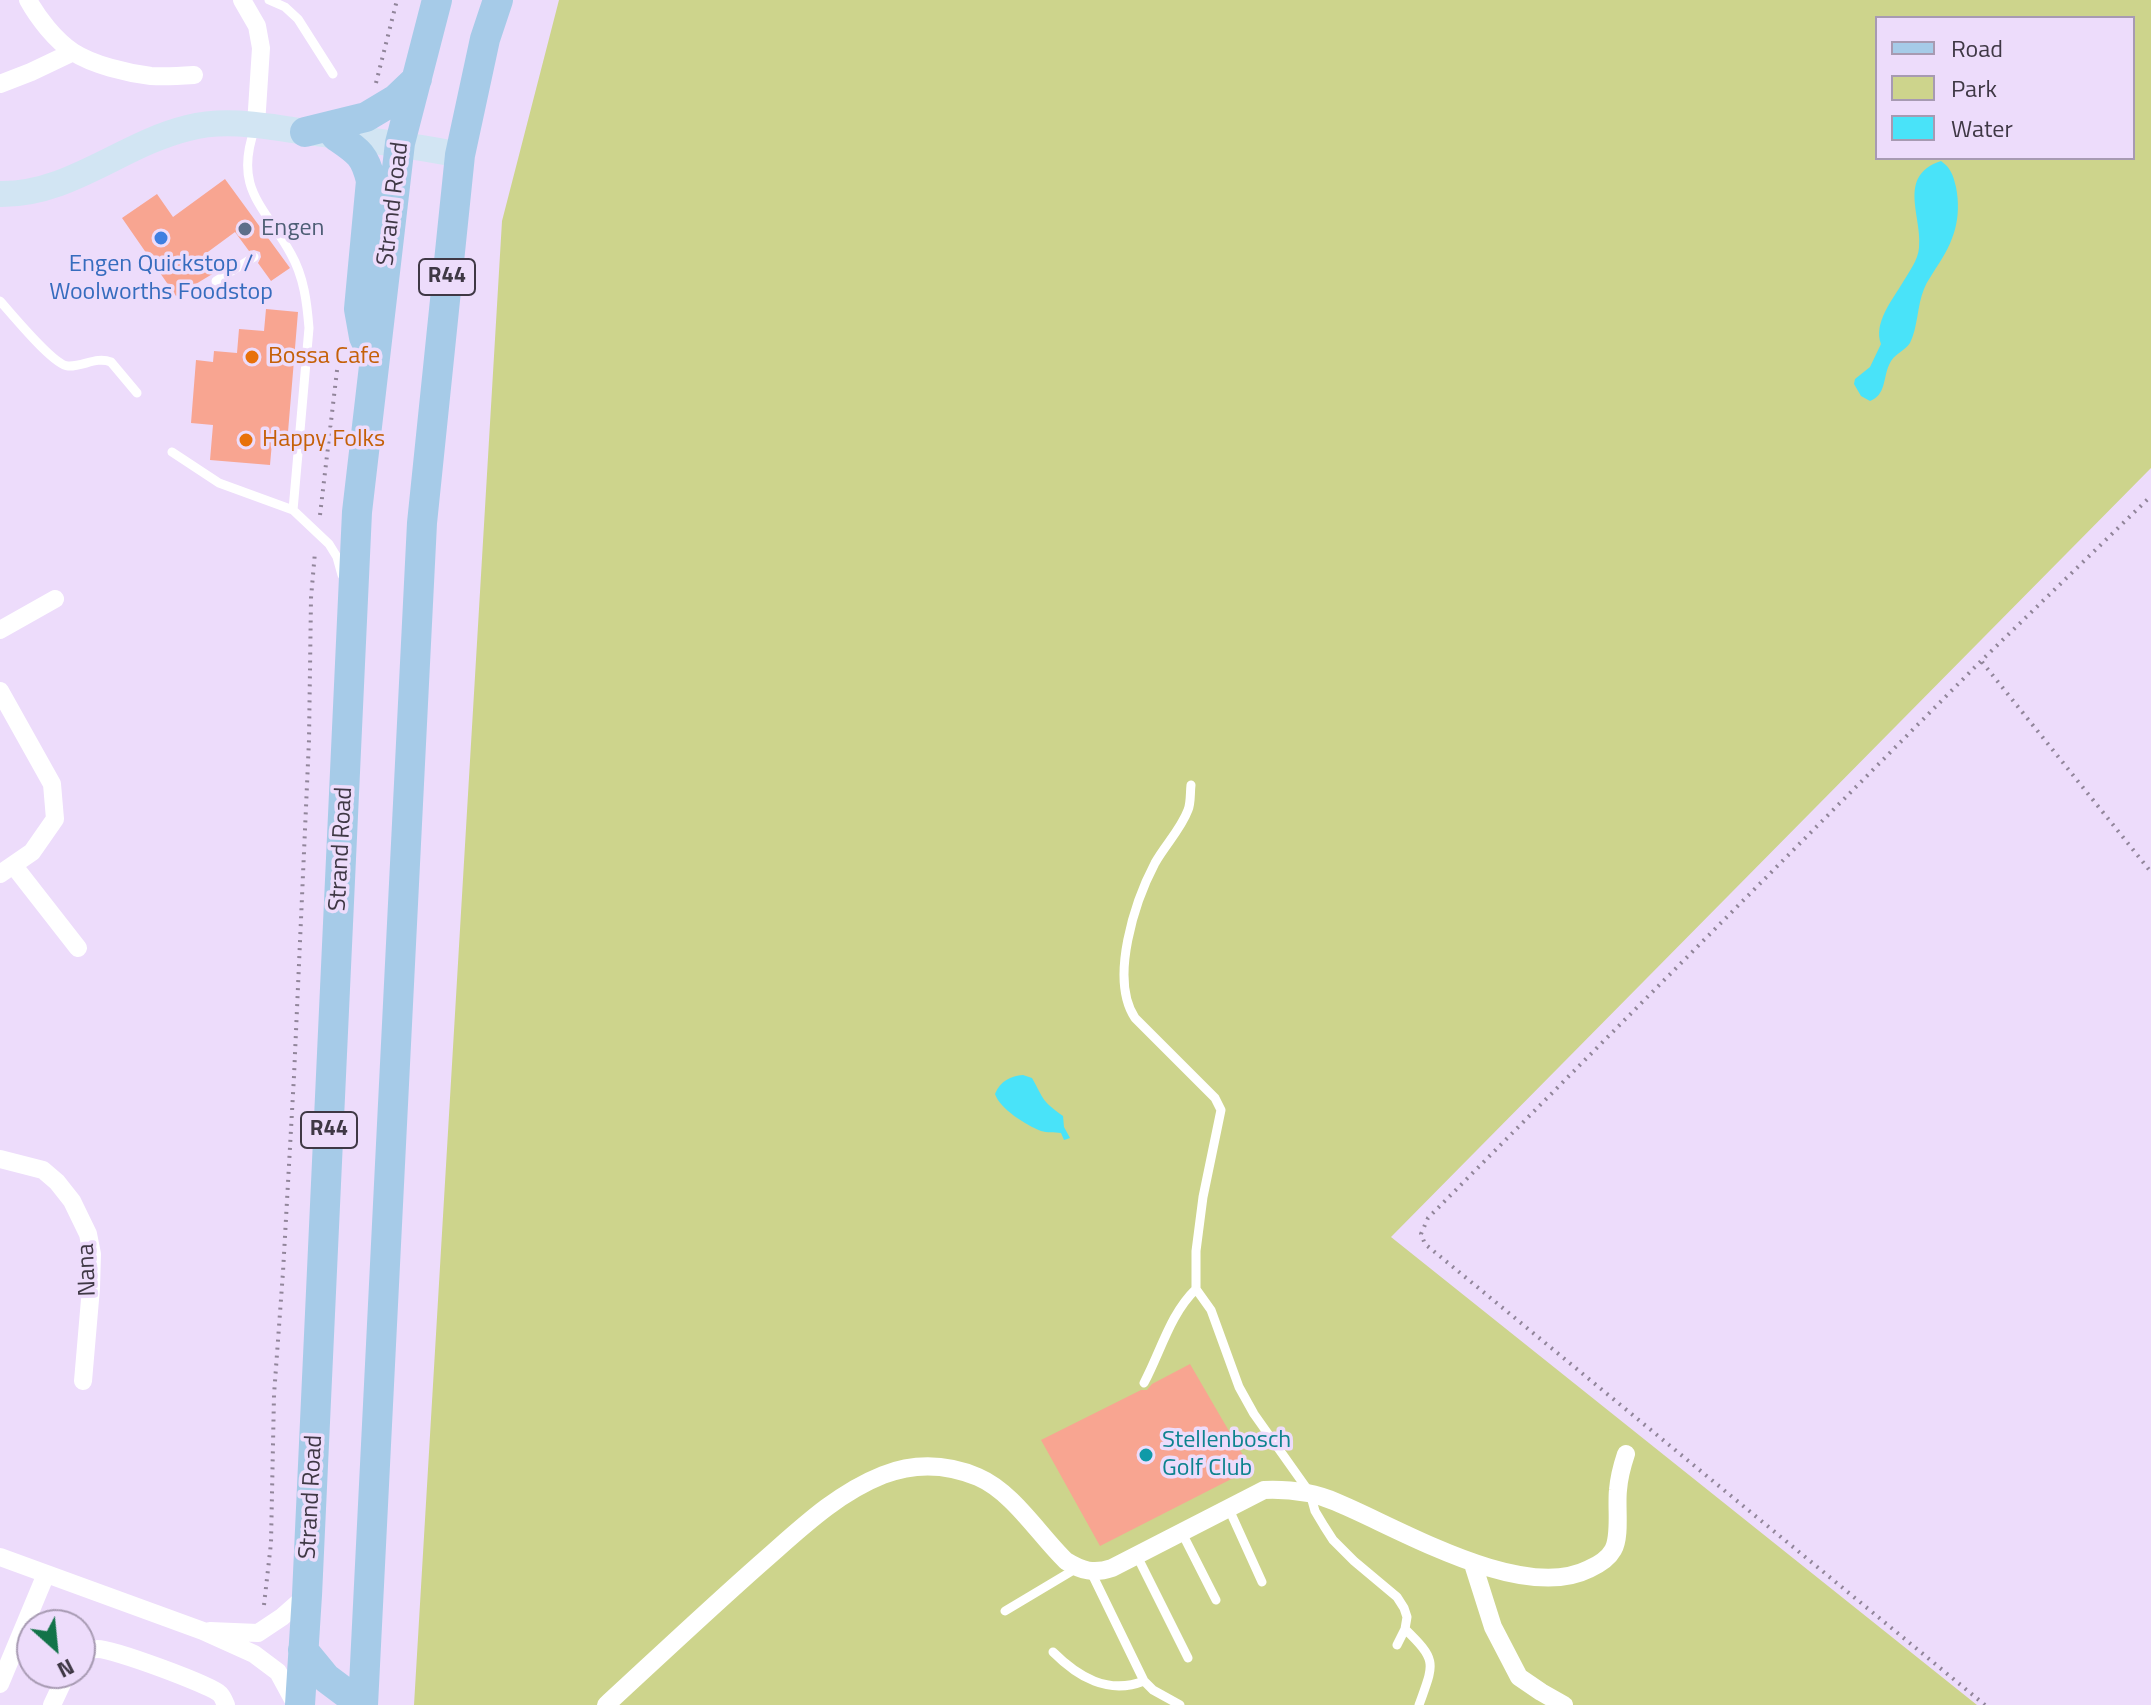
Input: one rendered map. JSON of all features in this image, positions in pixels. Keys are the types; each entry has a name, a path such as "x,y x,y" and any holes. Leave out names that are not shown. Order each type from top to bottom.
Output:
{"main road":[{"name":"Strand Road","path":"298,1705 307,1595 357,512 400,143 437,0"},
{"name":"R44","path":"362,1705 422,523 460,155 485,39 498,0"},
{"path":"305,132 366,117 396,99 417,79"},
{"path":"336,136 361,153 371,181 359,309 364,337 374,361"},
{"path":"303,1650 326,1678 362,1705"}],"street":[{"path":"28,0 52,32 73,52 127,72 153,76 194,75"},
{"path":"242,0 257,26 261,48 256,125"},
{"path":"0,84 73,52"},
{"path":"0,194 39,190 68,181 156,137 220,122 400,143 460,155"},
{"path":"0,630 55,599"},
{"path":"0,691 52,784 55,802 55,819 42,840 32,852 7,870 78,948"},
{"name":"Nana","path":"0,1159 43,1170 72,1201 88,1234 92,1254 91,1288 83,1381"},
{"path":"606,1705 821,1510 853,1489 892,1472 919,1466 945,1467 979,1478 1002,1492 1056,1552 1084,1570 1112,1568 1264,1490 1286,1489 1334,1501 1473,1564 1537,1577 1584,1572 1612,1553 1617,1541 1619,1475 1626,1454"},
{"path":"0,1557 203,1631 254,1654 278,1672 298,1705"},
{"path":"1473,1564 1493,1627 1519,1677 1564,1705"},
{"path":"0,1684 46,1574"},
{"path":"203,1631 258,1633 307,1595"},
{"path":"96,1649 205,1686 219,1693 226,1705"}],"lane":[{"path":"269,0 285,7 298,19 333,74"},
{"path":"256,125 249,146 246,172 276,241 292,256 306,300 309,328 293,510"},
{"path":"216,281 254,257"},
{"path":"0,301 54,359 69,366 99,360 111,362 137,393"},
{"path":"172,452 219,483 293,510 329,544 337,557 353,621"},
{"path":"1191,785 1188,811 1155,863 1137,907 1125,962 1127,1002 1135,1018 1215,1098 1221,1110 1203,1197 1196,1251 1196,1289 1211,1310 1239,1387 1254,1414 1310,1493 1315,1511 1333,1540 1397,1597 1407,1617 1397,1645"},
{"path":"1144,1383 1175,1317 1196,1289"},
{"path":"1228,1507 1262,1582"},
{"path":"1181,1531 1216,1600"},
{"path":"1136,1554 1188,1658"},
{"path":"1005,1611 1084,1570 1144,1681 1153,1690 1180,1705"},
{"path":"1405,1629 1427,1650 1432,1668 1419,1705"},
{"path":"1053,1652 1076,1672 1100,1684 1117,1687 1144,1681"}],"path":[{"path":"366,117 397,0"},
{"path":"1985,1705 1425,1244 1421,1234 1428,1218 1981,661 2151,496"},
{"path":"263,1610 271,1543 274,1395 294,1076 309,740 311,598 316,541"},
{"path":"1981,661 2151,872"}],"green space":[{"name":"Stellenbosch Golf Club","path":"559,0 2151,0 2151,468 1391,1237 1977,1705 414,1705 502,221"}],"water":[{"path":"1941,161 1951,172 1956,187 1958,209 1955,229 1948,249 1924,289 1910,343 1891,361 1879,395 1870,401 1861,396 1854,384 1855,379 1870,367 1881,344 1880,328 1885,312 1917,257 1919,236 1915,187 1927,168"},
{"path":"1023,1075 1032,1078 1044,1100 1063,1116 1070,1138 1064,1140 1061,1133 1043,1132 1028,1125 998,1100 995,1094 1003,1083"}],"building":[{"path":"225,179 290,268 271,281 258,263 260,252 249,251 235,232 201,257 214,273 176,296 122,218 157,194 173,217"},
{"path":"266,309 298,312 288,432 273,431 270,465 210,460 213,425 191,423 196,360 213,362 214,351 237,353 239,329 264,331"},
{"name":"Stellenbosch Golf Club","path":"1190,1364 1251,1469 1100,1546 1041,1440 1141,1390 1147,1390 1152,1384"}],"place":[{"name":"Engen","path":"245,229"},
{"name":"Engen Quickstop / Woolworths Foodstop","path":"161,238"},
{"name":"Bossa Cafe","path":"252,357"},
{"name":"Happy Folks","path":"246,440"},
{"name":"Stellenbosch Golf Club","path":"1146,1455"}]}
